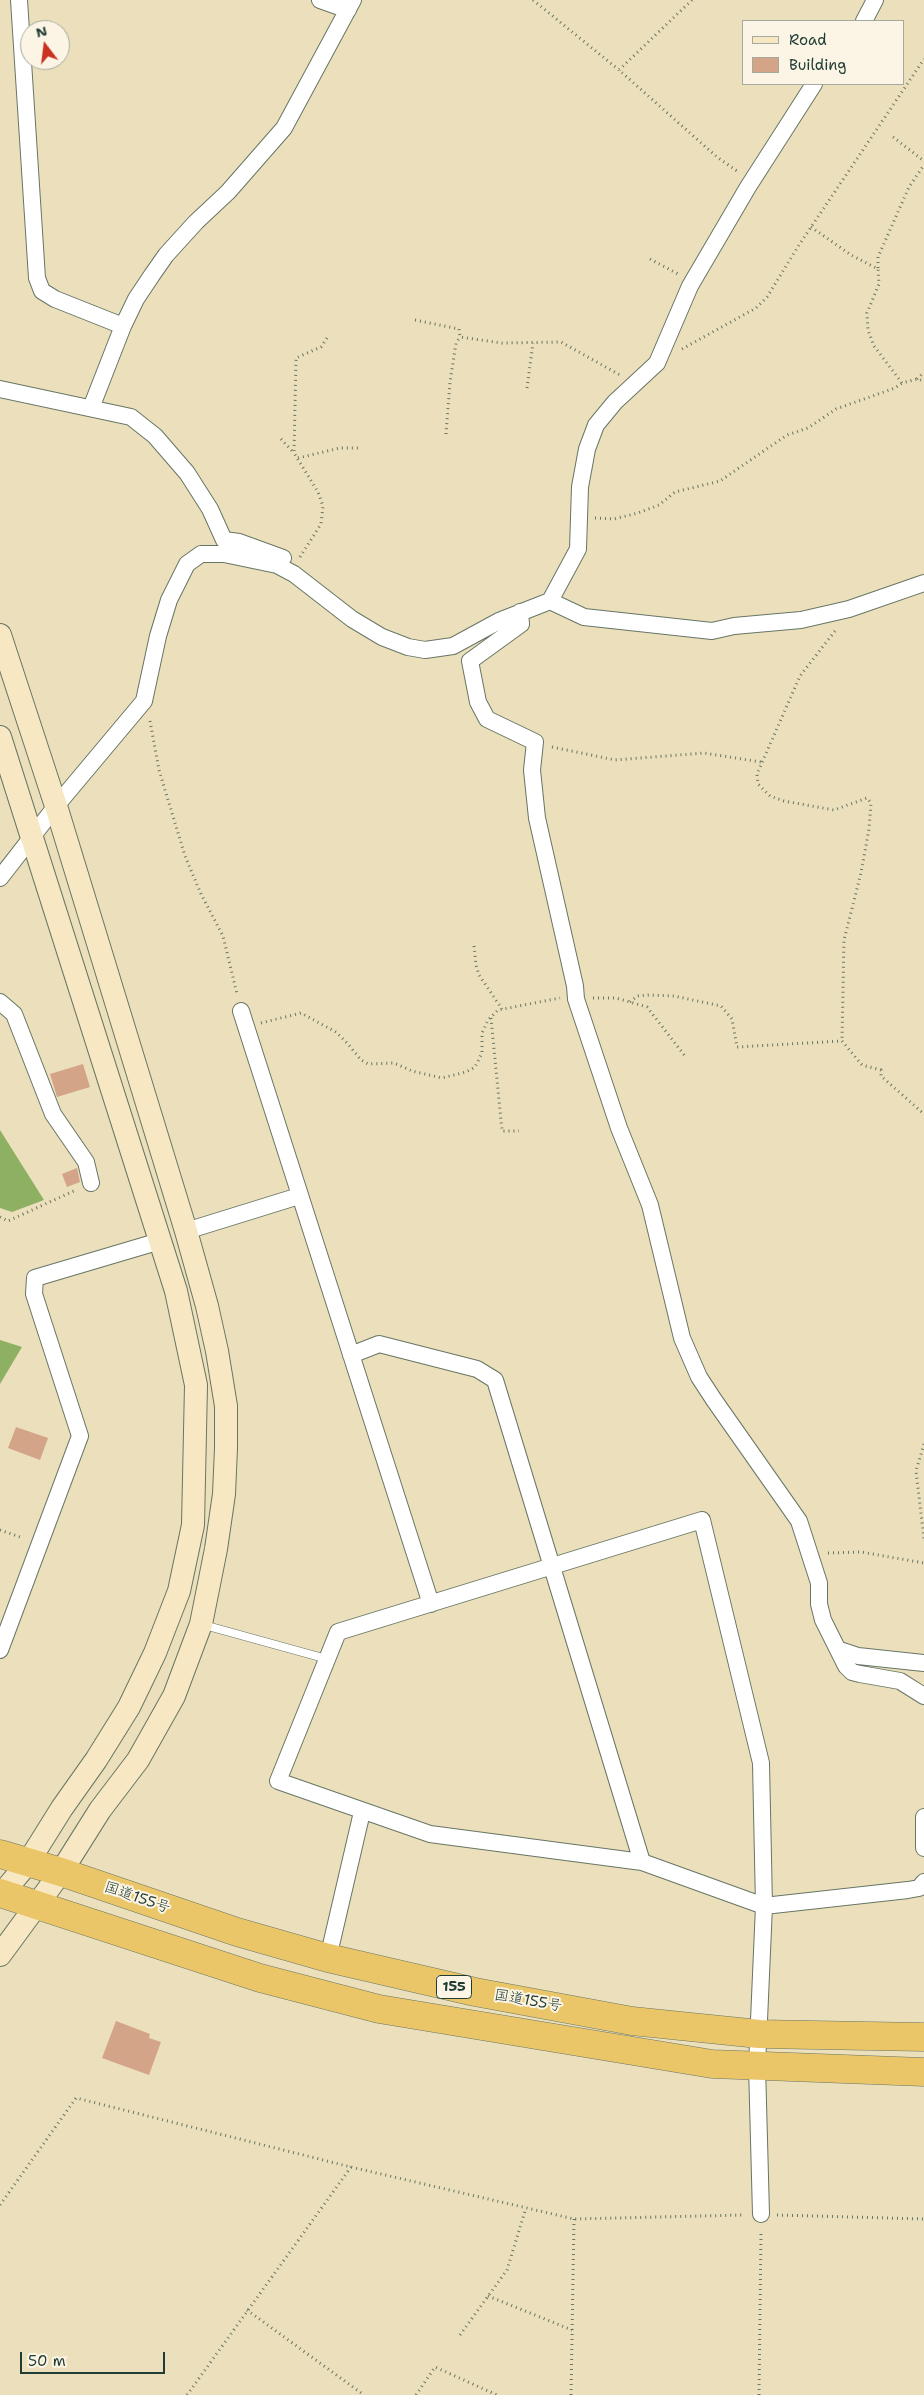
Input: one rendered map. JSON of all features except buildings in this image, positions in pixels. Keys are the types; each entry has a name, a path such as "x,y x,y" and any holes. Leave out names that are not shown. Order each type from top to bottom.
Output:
{"highway":[{"name":"国道155号","path":"0,1854 27,1864 60,1872 237,1932 328,1958 475,1992 632,2021 759,2034 924,2038"},
{"name":"155","path":"1,1894 37,1904 260,1978 379,2009 712,2064 924,2072"}],"street":[{"path":"19,0 36,278 42,291 54,299 123,326"},
{"path":"92,408 123,326 136,299 166,255 196,222 228,192 284,128 351,5 320,0"},
{"path":"865,20 875,0"},
{"path":"0,390 132,417 155,436 195,485 210,509 224,540 240,542 295,569 325,600 382,637 408,647 425,650 453,646 520,612 550,601 578,549 580,488 587,449 596,424 658,363 692,282 752,181 813,85"},
{"path":"0,878 56,806 144,701 158,636 169,600 187,564 201,554 224,554 295,569"},
{"path":"550,601 584,617 712,632 734,626 801,620 849,609 924,583"},
{"path":"520,612 521,624 470,660 478,702 487,719 535,742 532,770 537,818 576,1000 619,1128 650,1204 682,1338 699,1377 791,1507 801,1527 810,1554 818,1583 819,1604 823,1620 840,1650 846,1666 852,1672 900,1681 924,1696"},
{"path":"0,635 56,806 186,1231 207,1306 226,1406 224,1494 216,1549 201,1624 174,1696 138,1760 100,1810 60,1872 0,1955"},
{"path":"0,737 176,1291 196,1385 192,1525 181,1581 155,1653 130,1707 27,1864 1,1894"},
{"path":"0,1002 14,1014 53,1114 86,1162 91,1183"},
{"path":"244,1019 299,1196 432,1604"},
{"path":"186,1231 299,1196"},
{"path":"0,1650 80,1436 34,1294 35,1278 160,1240"},
{"path":"351,1355 379,1344 477,1369 495,1380 642,1862"},
{"path":"762,2214 757,2066 764,1906 761,1763 702,1520 338,1632 278,1781 362,1812 430,1834 642,1862 764,1906 908,1890 919,1888 924,1882"},
{"path":"840,1650 858,1656 924,1663"},
{"path":"328,1958 362,1812"},
{"path":"924,1817 924,1848"}],"lane":[{"path":"201,1624 327,1659"}],"path":[{"path":"533,0 619,70 717,157 752,181"},
{"path":"619,70 692,0"},
{"path":"658,363 756,308 766,298 811,227 924,59"},
{"path":"893,137 924,161"},
{"path":"902,383 874,346 868,330 867,312 879,284 878,257 909,187 924,166"},
{"path":"811,227 851,255 878,269"},
{"path":"650,259 692,282"},
{"path":"415,320 459,329 460,337 456,343 450,382 446,434"},
{"path":"460,337 502,343 561,342 619,374 631,388"},
{"path":"294,453 296,358 321,347 327,338"},
{"path":"527,388 533,343"},
{"path":"579,518 614,519 638,513 659,505 675,492 720,481 787,435 808,428 836,409 895,388 902,383 917,378 924,372"},
{"path":"917,378 924,381"},
{"path":"281,439 298,458 318,492 323,506 321,524 295,569"},
{"path":"298,458 340,448 360,448"},
{"path":"849,609 848,614 800,676 761,762 757,774 758,784 770,796 784,801 834,810 867,798 872,803 861,873 844,940 842,1041 862,1065 880,1070 881,1076 924,1114"},
{"path":"144,701 150,718 159,770 182,846 201,894 223,936 244,1019 301,1013 336,1032 361,1060 368,1064 394,1063 412,1072 442,1078 466,1072 475,1067 482,1053 482,1033 491,1018 502,1009 562,998 576,1000 602,998 630,1002 647,1007 685,1056"},
{"path":"535,742 616,760 704,753 761,762"},
{"path":"474,946 479,975 502,1009"},
{"path":"630,1002 638,996 674,996 720,1006 732,1020 737,1047 842,1041"},
{"path":"491,1018 502,1131 519,1131"},
{"path":"0,1217 8,1221 91,1183"},
{"path":"924,1444 916,1471 924,1539"},
{"path":"0,1530 40,1544"},
{"path":"810,1554 861,1552 924,1563"},
{"path":"0,2205 76,2098 574,2219 762,2214 924,2219"},
{"path":"187,2395 351,2166"},
{"path":"460,2335 507,2270 526,2208"},
{"path":"759,2395 762,2214"},
{"path":"571,2395 574,2219"},
{"path":"488,2296 572,2330"},
{"path":"247,2310 364,2395"},
{"path":"416,2395 435,2367 497,2395"}],"green space":[{"path":"0,1130 44,1200 12,1212 0,1208"},
{"path":"0,1340 22,1347 0,1384"}]}
